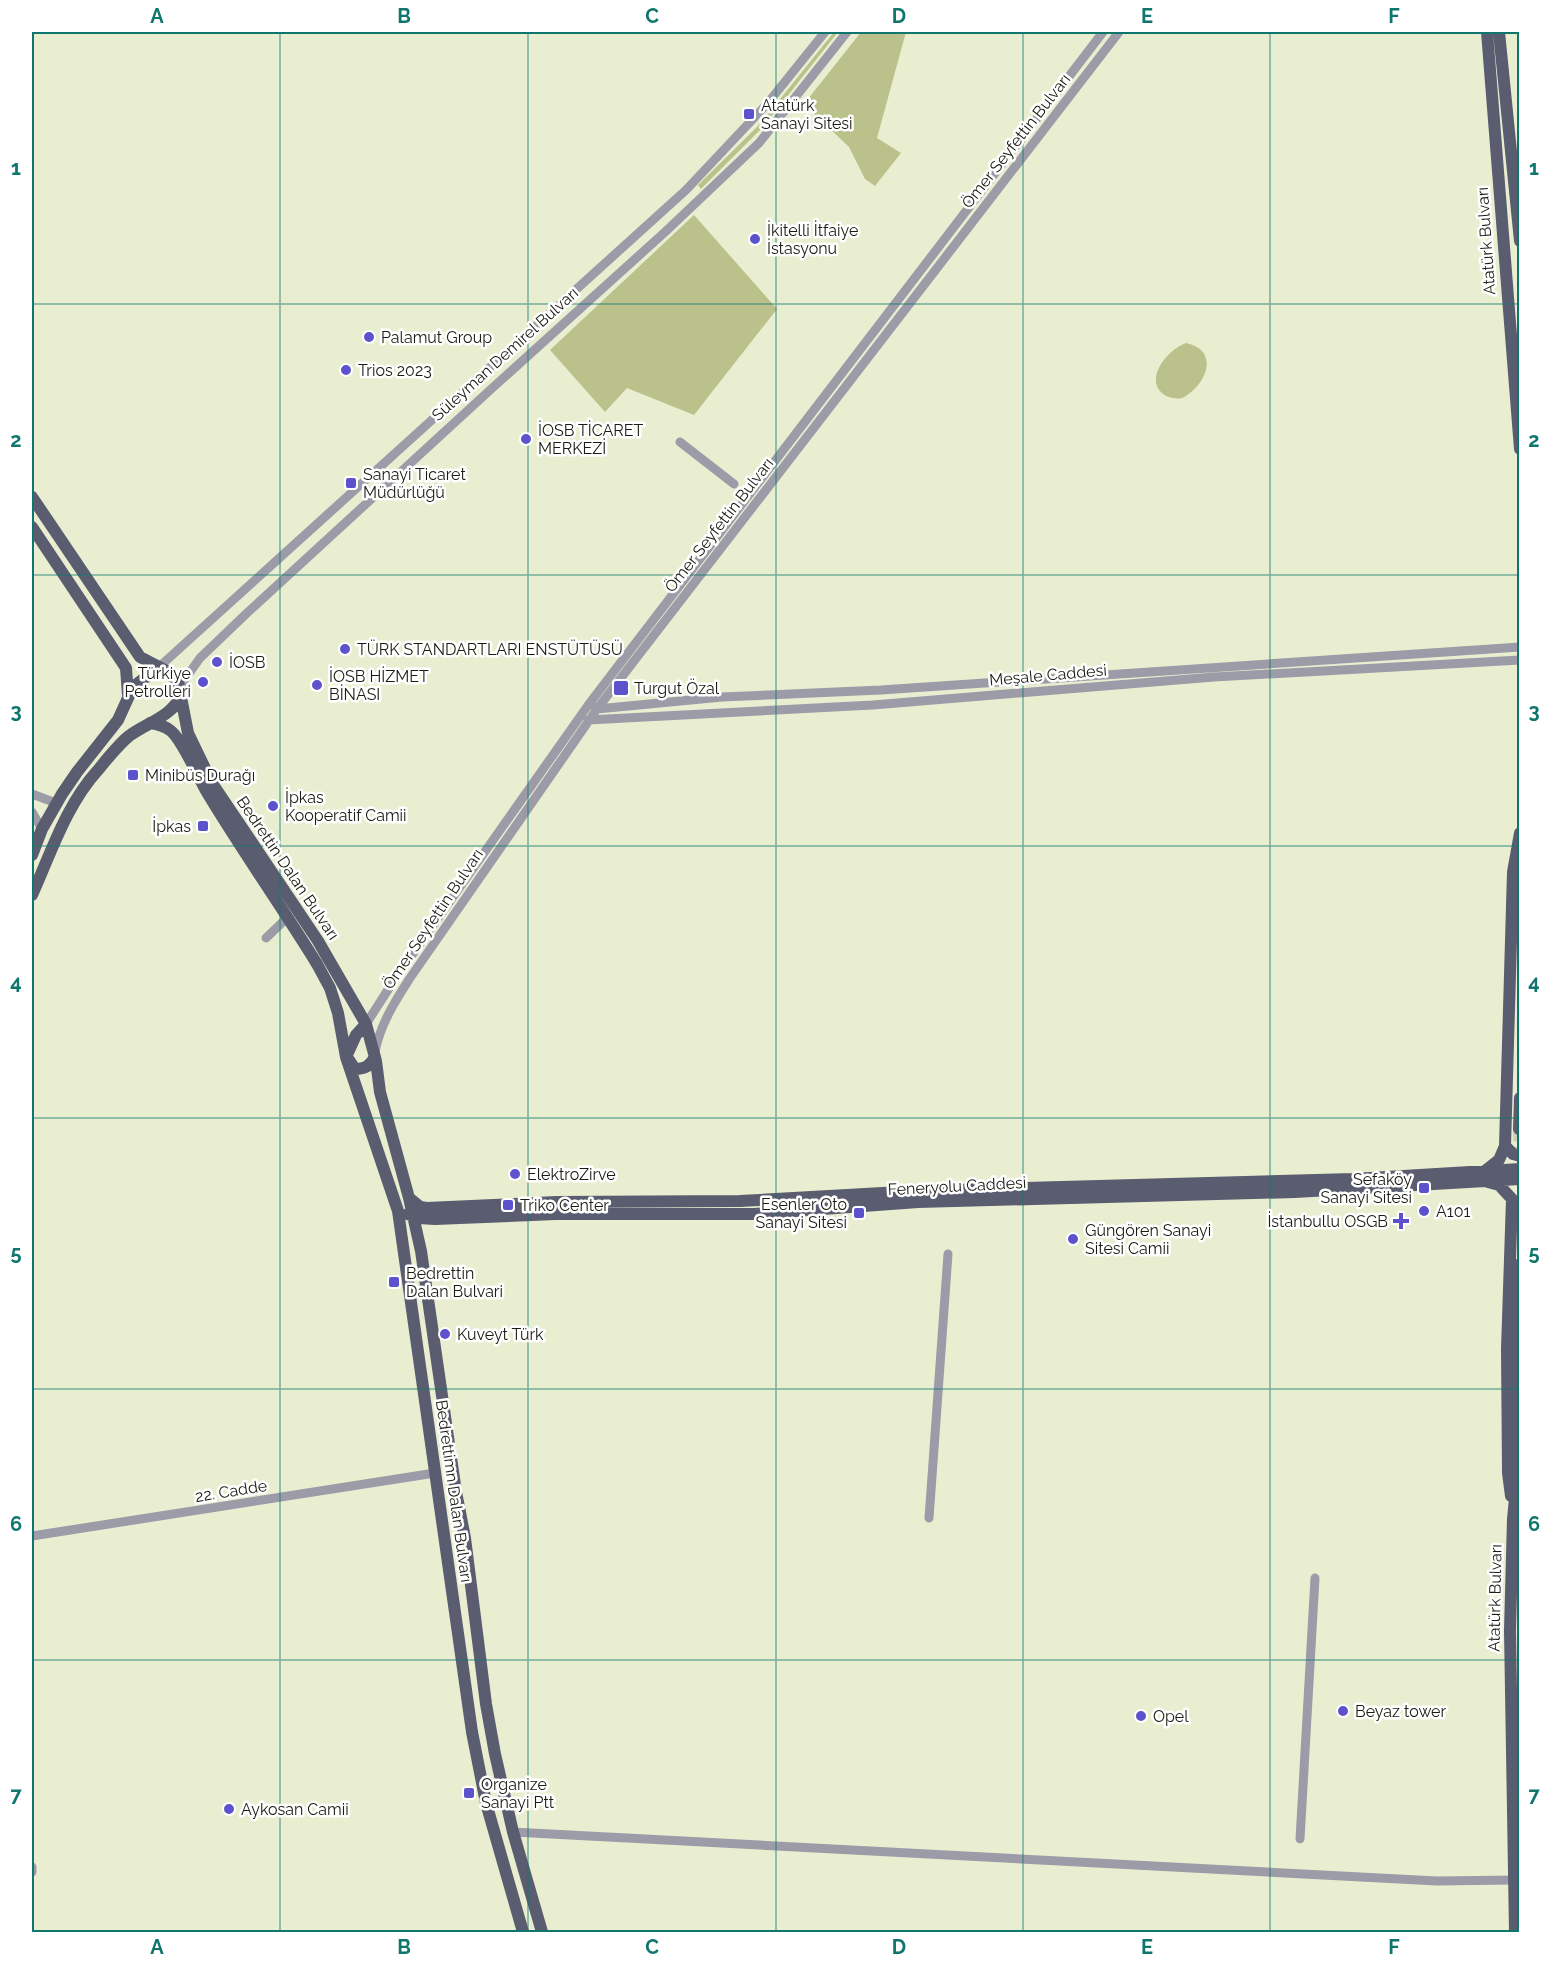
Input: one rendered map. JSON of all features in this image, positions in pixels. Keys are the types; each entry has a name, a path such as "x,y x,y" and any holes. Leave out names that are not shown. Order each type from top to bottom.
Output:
{"main road":[{"name":"Atatürk Bulvarı","path":"1487,32 1520,449"},
{"name":"Atatürk Bulvarı","path":"1499,32 1520,241"},
{"path":"32,497 140,657 175,679 182,694"},
{"path":"32,527 126,668 128,695"},
{"name":"Süleyman Demirel Bulvarı","path":"32,855 34,840 56,803 76,772 118,720 133,687 159,667"},
{"name":"Süleyman Demirel Bulvarı","path":"32,895 63,823 83,788 128,737 172,711 182,694"},
{"name":"Bedrettin Dalan Bulvarı","path":"182,694 188,733 212,783 318,940 366,1023 375,1057"},
{"name":"Bedrettin Dalan Bulvarı","path":"150,723 171,731 178,739 218,811 318,964 330,988 338,1013 346,1057"},
{"path":"1513,1519 1508,1473 1507,1360 1516,1197 1484,1176 1499,1160 1505,1146 1513,872 1520,833"},
{"path":"366,1023 356,1035 346,1057 355,1069 363,1069 371,1064 375,1057"},
{"name":"Bedrettimn Dalan Bulvarı","path":"346,1057 398,1211 472,1732 486,1803 524,1932"},
{"name":"Bedrettimn Dalan Bulvarı","path":"375,1057 379,1085 410,1198 421,1251 465,1538 486,1704 513,1832 542,1932"},
{"path":"360,1098 361,1088 366,1081 373,1080 379,1085"},
{"path":"1519,1129 1520,1098"},
{"path":"1505,1146 1513,1154 1520,1156"},
{"name":"Feneryolu Caddesi","path":"398,1211 438,1220 556,1214 754,1214 918,1202 1295,1195 1484,1176 1520,1169"},
{"name":"Feneryolu Caddesi","path":"410,1198 420,1207 427,1208 556,1202 740,1201 918,1191 1353,1179 1484,1176 1520,1179"},
{"path":"421,1251 420,1239 431,1224 438,1220"},
{"name":"Atatürk Bulvarı","path":"1515,1932 1510,1630 1513,1519 1517,1478 1520,1264"}],"street":[{"name":"Süleyman Demirel Bulvarı","path":"159,667 686,190 767,104 825,32"},
{"name":"Süleyman Demirel Bulvarı","path":"182,694 183,682 200,658 759,143 847,32"},
{"name":"Ömer Seyfettin Bulvarı","path":"375,1057 377,1043 387,1018 410,978 593,706 1103,32"},
{"name":"Ömer Seyfettin Bulvarı","path":"593,706 1119,32"},
{"path":"680,442 734,484"},
{"name":"Meşale Caddesi","path":"593,706 722,697 881,690 1520,647"},
{"name":"Meşale Caddesi","path":"585,718 873,705 1214,677 1520,660"},
{"name":"Ömer Seyfettin Bulvarı","path":"366,1023 393,982 585,718"},
{"path":"32,794 56,803"},
{"path":"32,812 42,829"},
{"path":"266,938 288,917"},
{"path":"929,1518 948,1254"},
{"name":"22. Cadde","path":"32,1536 435,1473"},
{"path":"1300,1839 1315,1578"},
{"path":"513,1832 1428,1880 1514,1880"}],"green space":[{"path":"834,32 838,32 763,127 701,189 698,185 760,124"},
{"path":"861,32 906,32 877,138 901,153 875,186 865,179 849,147 804,104"},
{"path":"694,215 777,309 694,415 627,388 605,412 550,350"},
{"path":"1186,343 1197,347 1203,353 1206,360 1204,376 1199,384 1184,397 1177,399 1168,397 1159,390 1156,382 1157,374 1165,358"}],"tunnel":[{"path":"1519,1129 1520,1157"}],"place":[{"name":"Atatürk Sanayi Sitesi","path":"749,114"},
{"name":"İkitelli İtfaiye İstasyonu","path":"755,239"},
{"name":"Palamut Group","path":"369,337"},
{"name":"Trios 2023","path":"346,370"},
{"name":"İOSB TİCARET MERKEZİ","path":"526,439"},
{"name":"Sanayi Ticaret Müdürlüğü","path":"351,483"},
{"name":"TÜRK STANDARTLARI ENSTÜTÜSÜ","path":"345,649"},
{"name":"İOSB","path":"217,662"},
{"name":"Türkiye Petrolleri","path":"203,682"},
{"name":"İOSB HİZMET BİNASI","path":"317,685"},
{"name":"Turgut Özal","path":"621,688"},
{"name":"Minibüs Durağı","path":"133,775"},
{"name":"İpkas Kooperatif Camii","path":"273,806"},
{"name":"İpkas","path":"203,826"},
{"name":"ElektroZirve","path":"515,1174"},
{"name":"Sefaköy Sanayi Sitesi","path":"1424,1188"},
{"name":"Triko Center","path":"508,1205"},
{"name":"A101","path":"1424,1211"},
{"name":"Esenler Oto Sanayi Sitesi","path":"859,1213"},
{"name":"İstanbullu OSGB","path":"1401,1221"},
{"name":"Güngören Sanayi Sitesi Camii","path":"1073,1239"},
{"name":"Bedrettin Dalan Bulvari","path":"394,1282"},
{"name":"Kuveyt Türk","path":"445,1334"},
{"name":"Beyaz tower","path":"1343,1711"},
{"name":"Opel","path":"1141,1716"},
{"name":"Organize Sanayi Ptt","path":"469,1793"},
{"name":"Aykosan Camii","path":"229,1809"}]}
